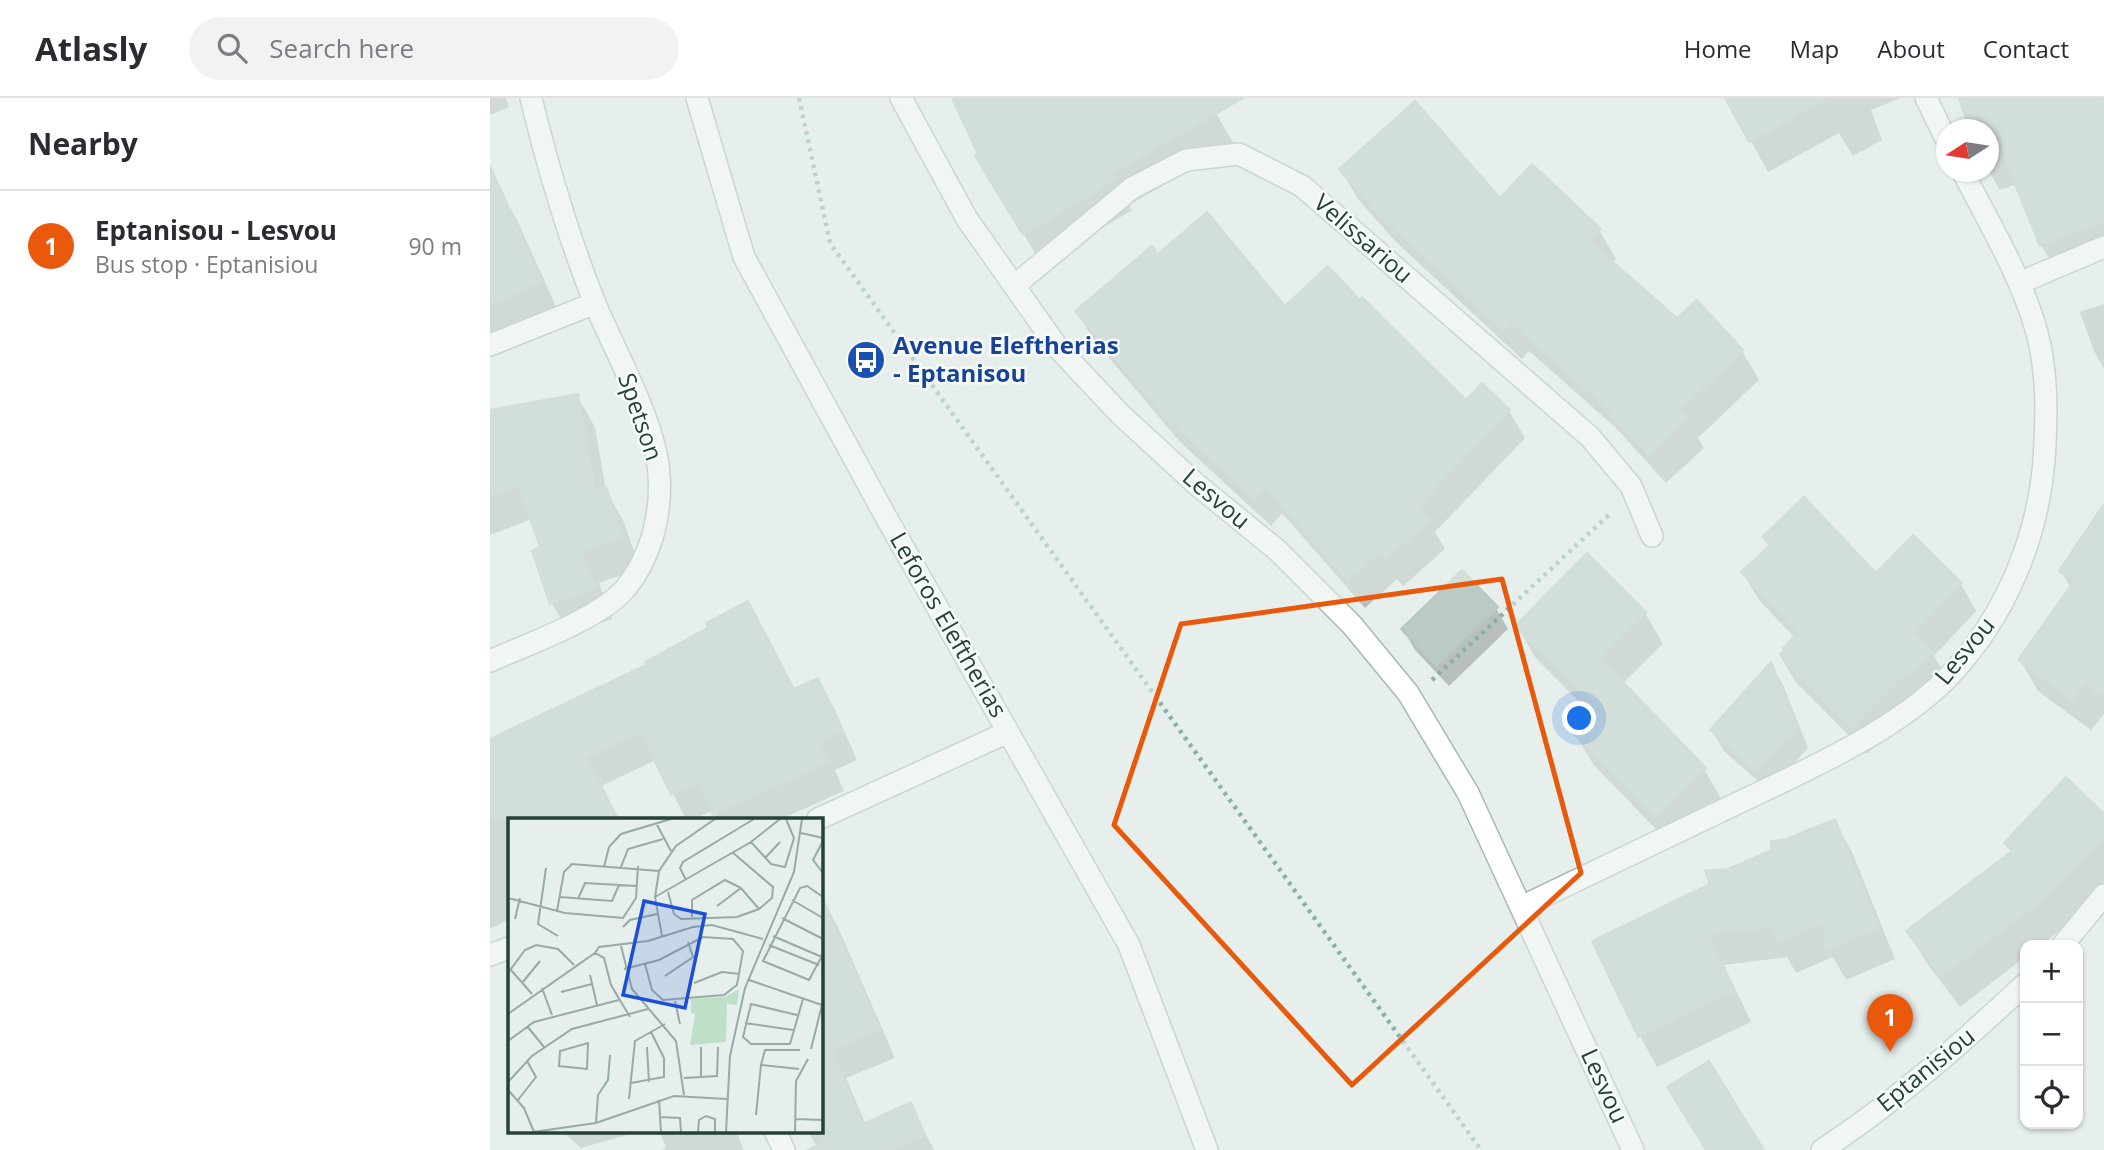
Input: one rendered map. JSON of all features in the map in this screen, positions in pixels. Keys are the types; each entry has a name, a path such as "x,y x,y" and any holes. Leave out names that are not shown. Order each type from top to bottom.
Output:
{"street":[{"name":"Spetson","path":"490,661 599,611 624,590 644,561 658,514 659,473 650,432 595,303 566,224 531,98"},
{"name":"Leforos Eleftherias","path":"697,98 744,257 1129,945 1207,1150"},
{"name":"Lesvou","path":"901,98 967,219 1058,348 1120,414 1196,484 1278,550 1352,625 1412,699 1468,793 1633,1150"},
{"path":"1926,98 1937,119"},
{"name":"Velissariou","path":"1014,286 1132,188 1186,160 1239,153 1302,186 1590,437 1613,463 1633,492 1652,536"},
{"name":"Lesvou","path":"1521,907 1847,749 1916,706 1952,674 1987,629 2007,593 2031,537 2041,489 2046,427 2045,368 2036,329 2020,283 1968,182"},
{"path":"2020,283 2104,247"},
{"path":"490,345 595,303"},
{"path":"820,818 1008,732"},
{"path":"2067,940 2104,895"},
{"path":"490,955 508,948"},
{"name":"Eptanisiou","path":"1822,1150 1904,1090 2020,989"},
{"path":"775,1132 784,1150"}],"path":[{"path":"799,98 830,243 1481,1150"},
{"path":"1412,699 1633,492"}],"highlighted area":[{"path":"1502,579 1581,873 1352,1085 1114,825 1181,624"}],"building":[{"path":"952,98 1243,98 1113,173 1116,179 1023,235 975,156 978,154"},
{"path":"1725,98 1829,98 1749,142"},
{"path":"1959,98 2104,98 2104,221 2040,246 2002,152 1999,153 1999,119 1966,119"},
{"path":"1415,101 1500,198 1532,164 1601,229 1589,241 1677,318 1697,300 1743,350 1681,409 1688,418 1649,455 1596,398 1511,323 1504,331 1376,212 1339,169"},
{"path":"490,166 542,281 490,305"},
{"path":"1207,212 1285,306 1328,266 1360,300 1362,297 1466,400 1482,383 1510,410 1418,506 1430,520 1386,559 1380,552 1348,581 1265,487 1254,499 1162,414 1075,311 1152,246 1158,254"},
{"path":"578,394 595,490 606,487 623,537 582,552 596,588 550,604 532,551 540,547 518,486 490,497 490,410"},
{"path":"1804,497 1876,573 1913,535 1962,583 1914,633 1934,652 1909,677 1905,674 1851,728 1783,659 1783,648 1798,633 1741,572 1770,545 1762,537"},
{"path":"2104,504 2104,697 2085,683 2073,700 2018,660 2074,581 2059,571"},
{"path":"1587,553 1646,612 1600,658 1706,768 1655,817 1573,733 1597,709 1515,626"},
{"path":"1462,570 1498,607 1436,666 1401,629"},
{"path":"748,601 794,689 818,678 843,731 820,742 829,762 713,815 698,782 671,795 641,732 587,758 617,818 490,819 490,739 646,665 645,662 708,628 706,623"},
{"path":"1771,662 1797,726 1756,772 1710,730"},
{"path":"2066,777 2104,814 2104,836 2040,902 1941,977 1906,931 2012,851 2004,843"},
{"path":"1835,819 1879,928 1826,950 1823,923 1777,942 1770,927 1708,934 1735,991 1638,1037 1592,941 1710,884 1705,871 1728,869 1772,850 1771,841 1786,839"},
{"path":"822,897 880,1029 831,1050 863,1124 911,1102 925,1135 892,1150 807,1150 821,1144"},
{"path":"1709,1061 1764,1150 1706,1150 1667,1087"}],"place":[{"name":"Avenue Eleftherias - Eptanisou","path":"866,360"},
{"name":"Eptanisou - Lesvou","path":"1890,1052"}]}
